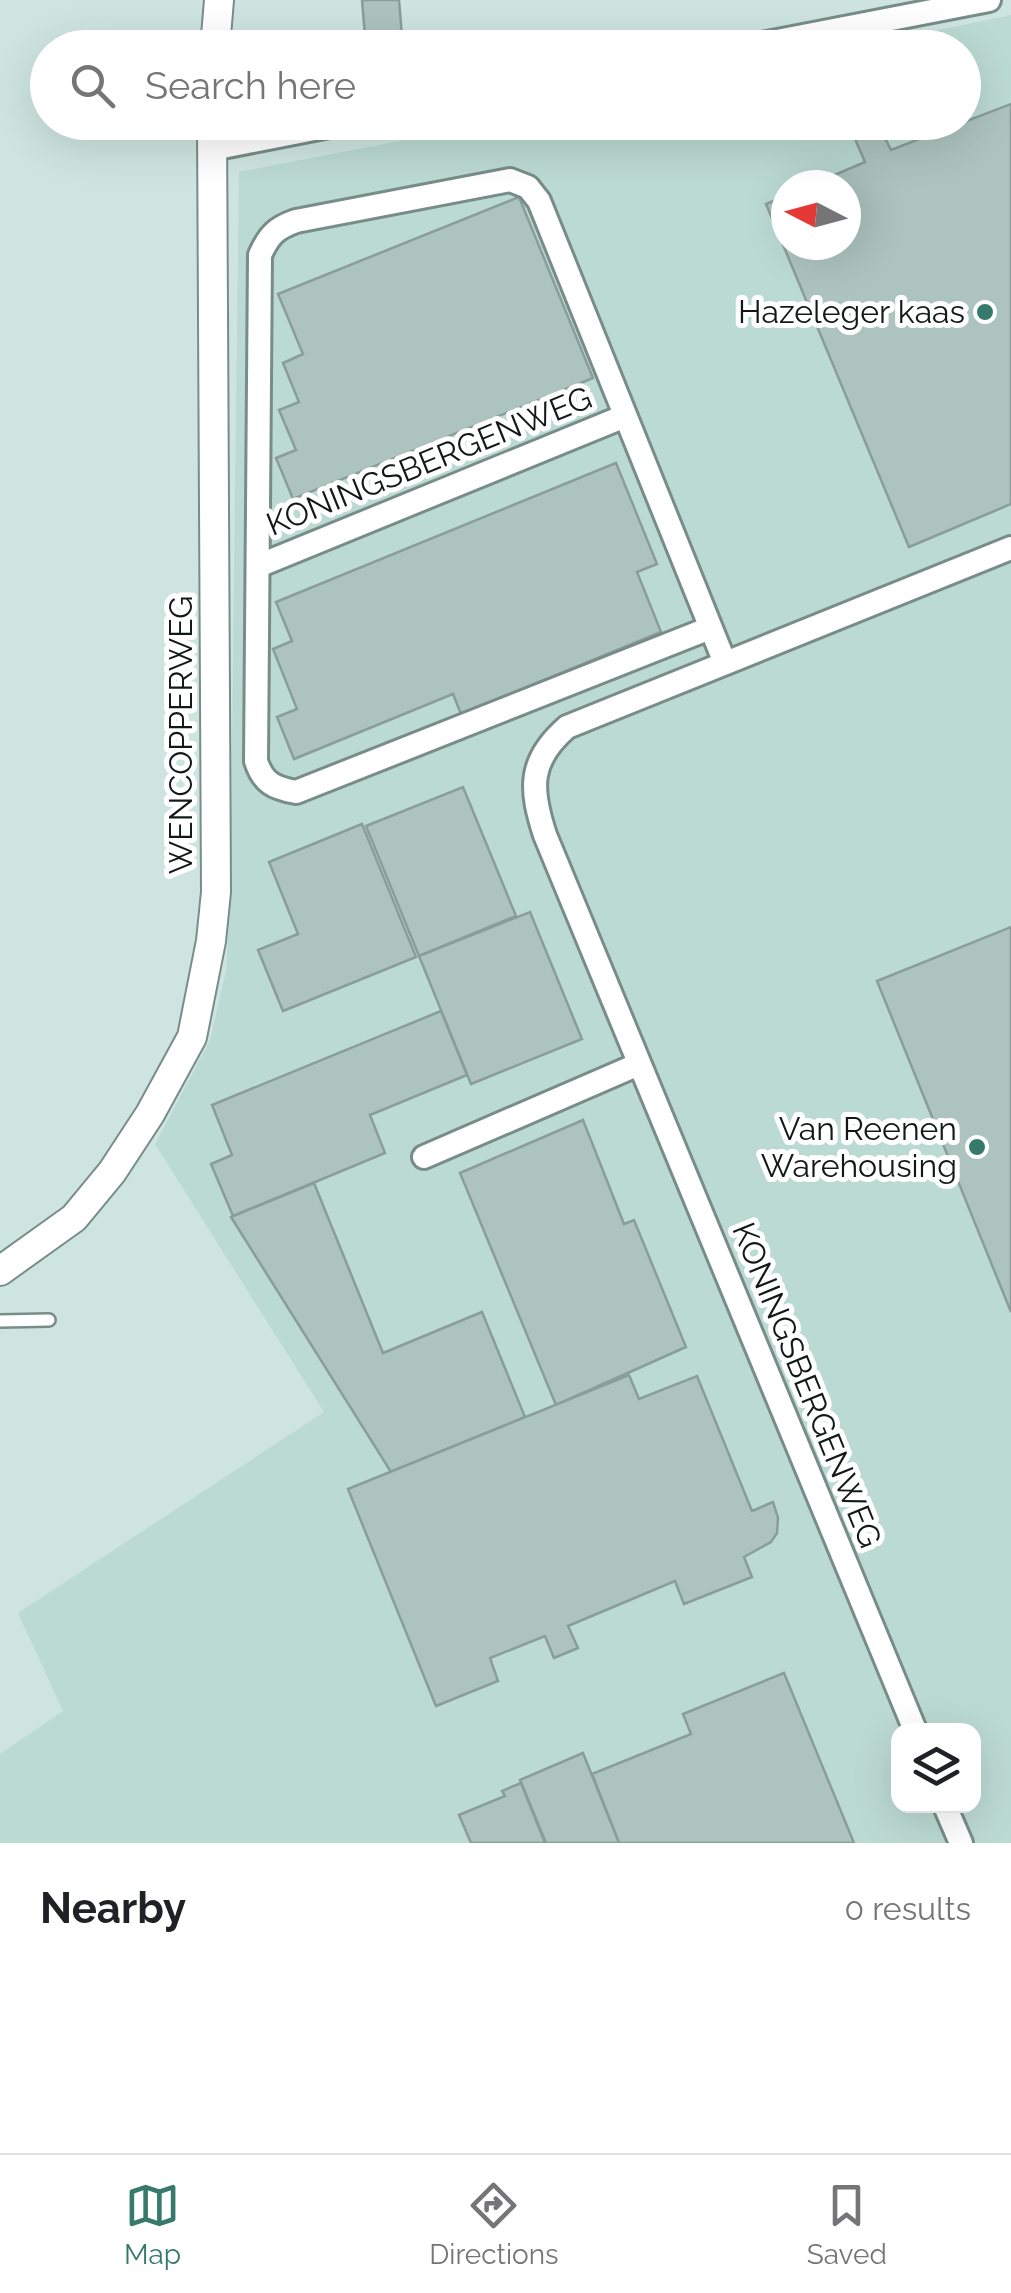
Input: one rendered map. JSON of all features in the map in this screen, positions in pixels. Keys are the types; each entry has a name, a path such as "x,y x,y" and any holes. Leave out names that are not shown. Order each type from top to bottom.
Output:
{"street":[{"path":"216,30 218,0"},
{"path":"834,30 989,0"},
{"name":"WENCOPPERWEG","path":"0,1272 74,1218 112,1172 150,1114 192,1037 211,941 216,892 212,140"},
{"name":"KONINGSBERGENWEG","path":"710,628 296,792 276,789 261,776 256,761 260,255 267,238 278,227 488,184 510,180 528,188 539,201 725,663"},
{"name":"KONINGSBERGENWEG","path":"258,566 626,416"},
{"name":"KONINGSBERGENWEG","path":"911,1723 545,835 533,785 539,761 553,739 567,727 1011,548"},
{"path":"424,1158 640,1064"},
{"path":"949,1813 961,1843"}],"lane":[{"path":"0,1321 49,1320"}],"shaded area":[{"path":"1011,15 1011,1843 0,1843 0,1754 63,1711 18,1613 324,1412 155,1144 210,1040 226,971 239,172 405,140 981,140 981,30 938,30"}],"building":[{"path":"362,0 399,0 402,30 364,30"},
{"path":"1011,104 1011,504 909,547 789,260 861,260 861,170 846,170 865,162 855,140 886,140 891,150 917,140 981,140 981,116"},
{"path":"519,197 593,378 293,499 276,458 296,450 279,410 299,402 283,363 303,354 278,294"},
{"path":"616,463 657,564 637,572 661,632 461,714 453,694 294,759 277,717 297,709 273,649 292,641 276,602"},
{"path":"463,787 516,916 419,956 366,826"},
{"path":"362,824 416,957 283,1011 258,950 298,934 269,862"},
{"path":"530,912 582,1039 471,1084 419,956"},
{"name":"Van Reenen Warehousing","path":"1011,927 1011,1312 877,981"},
{"path":"441,1011 467,1075 370,1115 385,1153 233,1216 211,1164 232,1155 212,1105"},
{"path":"583,1120 624,1224 634,1220 686,1347 556,1405 460,1173"},
{"path":"314,1183 383,1353 482,1312 525,1417 391,1472 231,1217"},
{"path":"629,1375 639,1399 697,1376 752,1511 773,1502 778,1518 777,1533 771,1542 744,1557 752,1577 684,1604 675,1581 568,1626 578,1648 554,1658 545,1636 490,1658 498,1681 436,1706 348,1489"},
{"path":"784,1673 854,1843 619,1843 592,1774 691,1734 683,1714"},
{"path":"583,1753 619,1843 546,1843 520,1780"},
{"path":"521,1783 545,1843 471,1843 459,1815 505,1796 502,1791"}],"place":[{"name":"Hazeleger kaas","path":"985,312"},
{"name":"Van Reenen Warehousing","path":"977,1147"}]}
